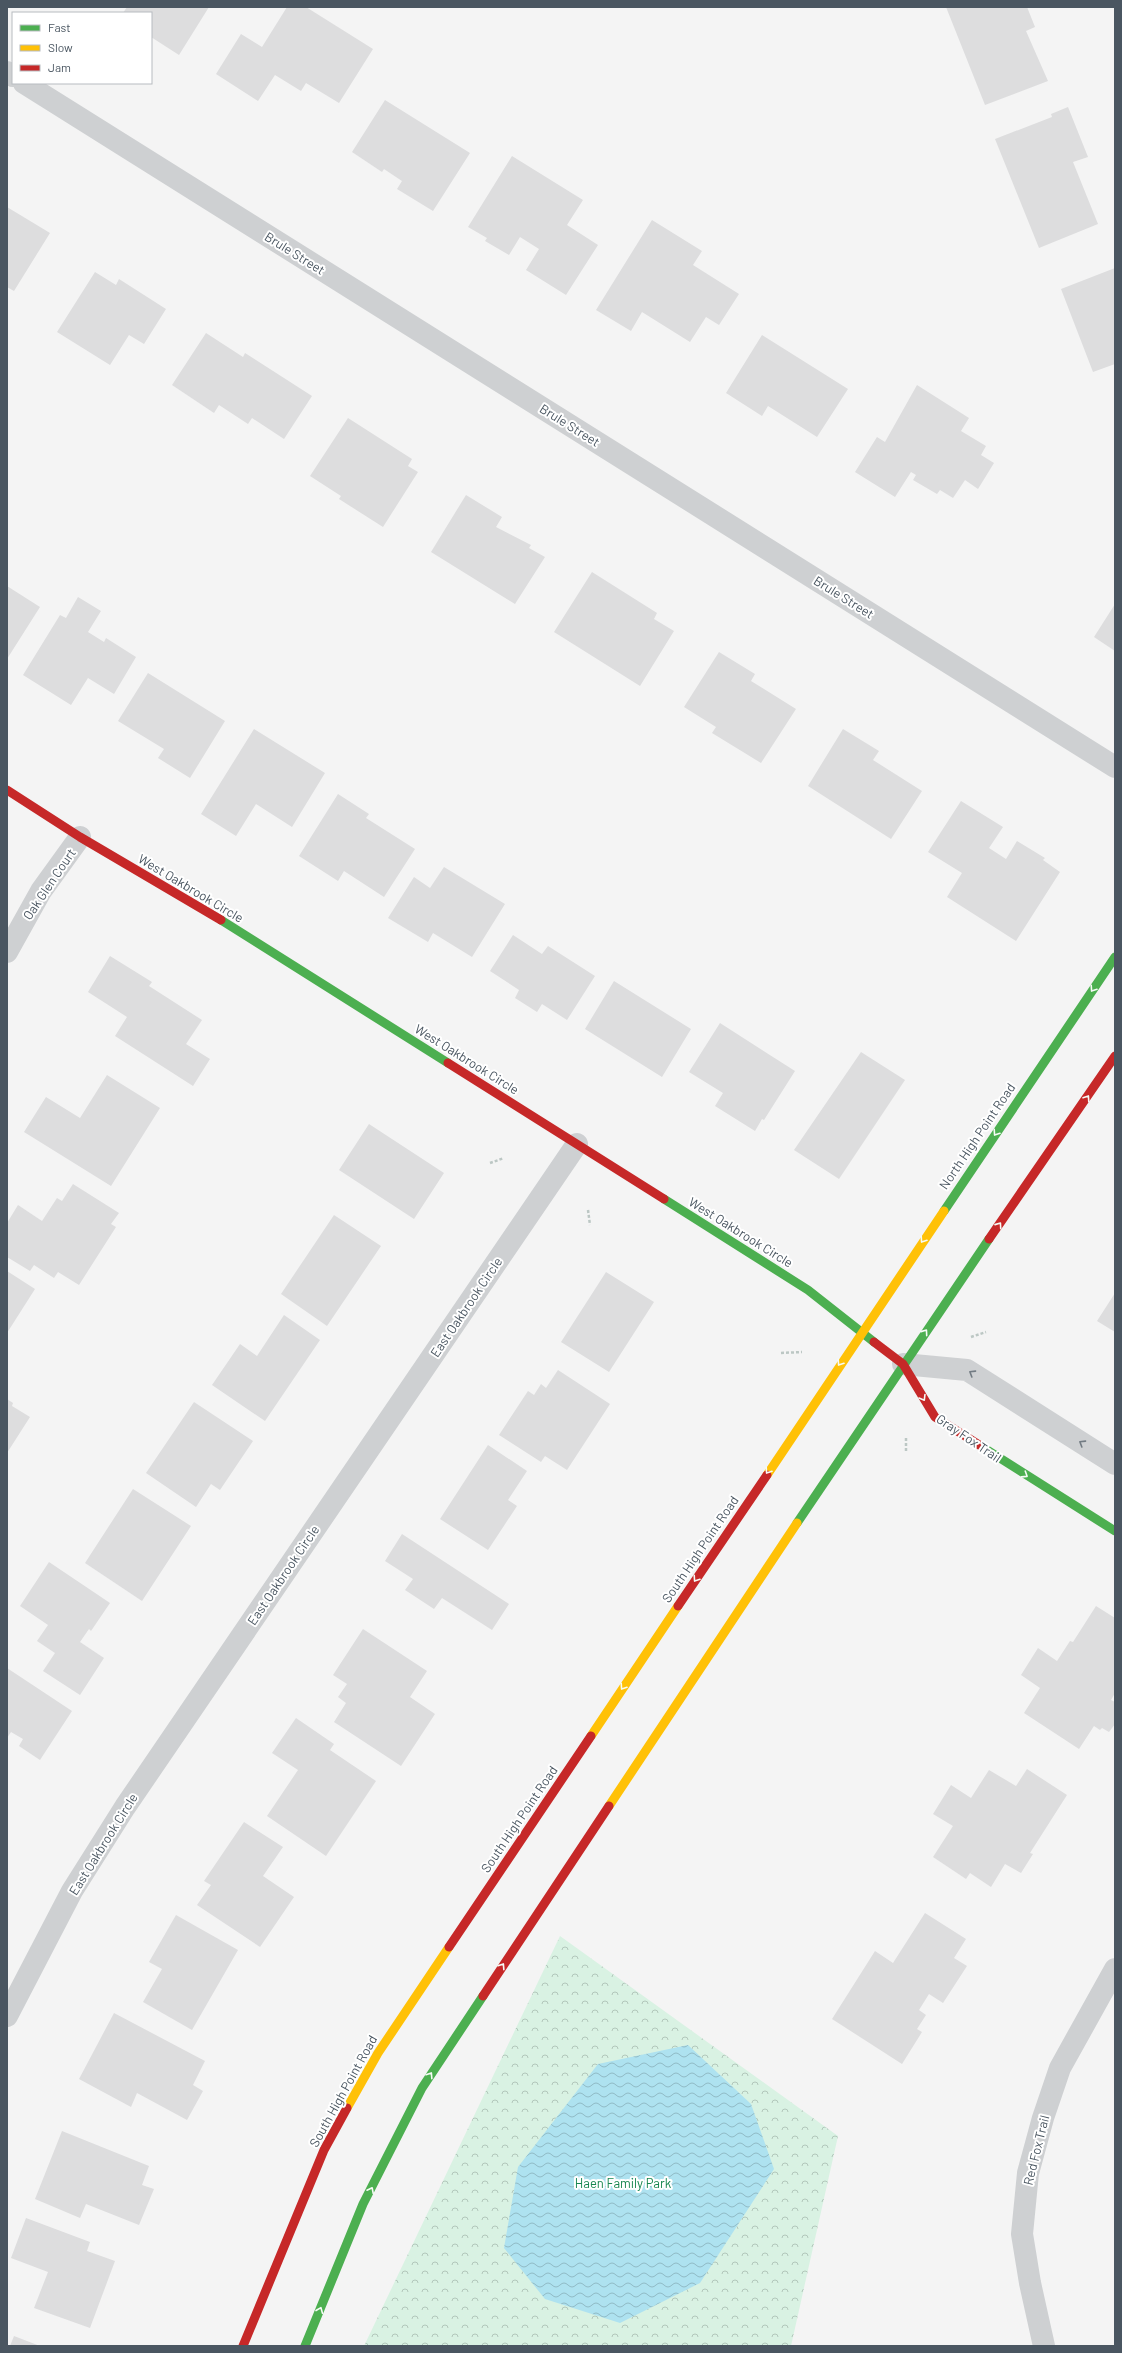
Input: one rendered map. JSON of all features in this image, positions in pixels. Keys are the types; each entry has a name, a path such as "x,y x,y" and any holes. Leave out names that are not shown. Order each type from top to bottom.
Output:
{"street":[{"name":"Brule Street","path":"26,84 1115,768"},
{"name":"West Oakbrook Circle","path":"7,790 80,837 200,907 808,1290 862,1330 903,1364"},
{"name":"Oak Glen Court","path":"7,952 41,891 80,837"},
{"name":"North High Point Road","path":"862,1330 1115,957"},
{"path":"305,2346 363,2204 422,2088 903,1364 1115,1056"},
{"name":"East Oakbrook Circle","path":"7,2016 72,1891 125,1807 577,1144"},
{"name":"South High Point Road","path":"243,2346 324,2150 378,2053 862,1330"},
{"path":"903,1364 967,1370 1115,1464"},
{"name":"Gray Fox Trail","path":"903,1364 936,1417 1115,1531"},
{"name":"Red Fox Trail","path":"1044,2346 1030,2283 1022,2234 1028,2173 1043,2118 1060,2068 1115,1969"}],"path":[{"path":"490,1163 504,1158"},
{"path":"588,1210 590,1225"},
{"path":"972,1337 986,1332"},
{"path":"780,1353 802,1352"},
{"path":"906,1438 906,1452"}],"green space":[{"name":"Haen Family Park","path":"560,1936 838,2136 791,2346 364,2346"}],"water":[{"path":"688,2045 751,2104 774,2169 700,2283 620,2323 545,2299 504,2248 518,2167 598,2064"}],"building":[{"path":"127,7 209,7 179,55 152,38 152,12 124,12"},
{"path":"287,7 306,7 373,49 339,103 306,83 301,91 275,75 258,101 216,74 241,34 262,47"},
{"path":"946,7 1027,7 1035,27 1026,31 1048,81 985,105"},
{"path":"385,100 470,153 433,211 397,189 402,181 384,169 382,172 352,152"},
{"path":"1068,107 1088,157 1073,162 1098,224 1039,248 995,139 1052,117 1051,114"},
{"path":"512,156 583,200 567,225 598,245 566,295 526,270 539,249 520,237 509,255 485,241 487,238 468,227"},
{"path":"7,207 50,233 14,291 7,287"},
{"path":"652,220 702,251 693,265 739,294 719,325 706,317 690,342 642,312 631,331 596,310"},
{"path":"1115,268 1115,364 1093,372 1061,289"},
{"path":"95,272 116,285 119,279 166,309 144,344 129,335 110,365 57,332"},
{"path":"206,333 243,357 245,353 312,396 284,439 252,418 248,424 219,405 214,413 172,385"},
{"path":"762,335 848,389 817,437 768,406 762,416 726,393"},
{"path":"917,385 969,418 961,431 986,446 981,455 994,463 978,489 965,480 953,498 940,490 937,494 913,480 916,475 911,472 895,497 855,472 877,437 885,442"},
{"path":"348,418 412,459 408,466 418,472 383,527 339,499 341,496 310,476"},
{"path":"466,495 502,517 496,527 531,545 529,548 545,557 515,604 431,552"},
{"path":"592,572 657,613 654,619 674,631 640,686 554,632"},
{"path":"7,586 40,607 7,659"},
{"path":"78,597 101,611 88,632 104,642 106,638 136,657 114,694 88,678 71,705 23,675 60,615 66,618"},
{"path":"1115,604 1115,651 1094,637"},
{"path":"719,652 755,674 751,681 796,709 761,763 712,733 716,727 684,707"},
{"path":"148,673 225,721 190,778 158,758 164,749 118,721"},
{"path":"254,729 325,773 292,827 256,804 236,836 201,814"},
{"path":"843,729 879,751 873,760 922,791 891,839 808,786"},
{"path":"338,794 369,814 366,818 415,849 384,897 344,871 338,881 299,856"},
{"path":"961,801 1003,827 989,848 1006,859 1017,841 1045,858 1043,860 1060,872 1016,941 947,897 962,873 928,852"},
{"path":"444,867 505,904 472,957 433,933 428,942 388,918 414,877 430,888"},
{"path":"513,935 542,954 548,946 595,976 567,1020 542,1004 537,1012 515,998 519,990 490,971"},
{"path":"110,956 152,982 149,986 202,1020 186,1044 210,1059 193,1086 115,1036 127,1017 88,992"},
{"path":"614,981 691,1029 662,1077 585,1029"},
{"path":"720,1023 795,1071 764,1120 762,1119 755,1131 715,1106 723,1093 689,1072"},
{"path":"861,1052 905,1080 839,1179 794,1150"},
{"path":"107,1075 160,1108 111,1186 24,1132 46,1097 80,1118"},
{"path":"369,1124 444,1173 414,1219 339,1170"},
{"path":"73,1184 119,1213 111,1224 116,1227 79,1285 58,1272 54,1278 34,1265 30,1271 7,1257 7,1223 18,1205 42,1221 57,1198 62,1201"},
{"path":"334,1215 381,1246 327,1326 281,1294"},
{"path":"7,1271 35,1289 7,1333"},
{"path":"606,1272 654,1302 609,1372 561,1342"},
{"path":"1115,1293 1115,1332 1097,1321"},
{"path":"284,1315 320,1340 265,1421 212,1385 240,1344 257,1356"},
{"path":"558,1370 610,1404 567,1470 545,1456 541,1462 499,1435 528,1391 534,1395 541,1384 546,1388"},
{"path":"7,1399 13,1403 12,1406 30,1417 7,1453"},
{"path":"194,1402 253,1441 220,1490 211,1484 196,1507 146,1473"},
{"path":"488,1445 527,1471 508,1500 517,1506 488,1550 440,1519"},
{"path":"133,1489 191,1526 142,1601 85,1563"},
{"path":"402,1534 509,1604 492,1630 442,1598 434,1609 405,1590 413,1579 385,1561"},
{"path":"49,1562 110,1603 91,1631 89,1629 80,1642 104,1658 80,1695 43,1671 55,1653 37,1641 48,1625 20,1606"},
{"path":"1096,1606 1115,1618 1115,1693 1111,1700 1115,1702 1115,1724 1109,1732 1102,1728 1100,1730 1094,1726 1079,1749 1024,1713 1040,1688 1021,1675 1038,1648 1057,1661 1070,1641 1073,1642"},
{"path":"363,1629 427,1671 410,1697 435,1714 401,1766 334,1722 346,1703 338,1697 347,1684 333,1675"},
{"path":"7,1668 72,1711 40,1760 19,1746 23,1739 11,1732 7,1738"},
{"path":"296,1718 334,1744 330,1750 376,1781 326,1856 267,1816 298,1770 272,1753"},
{"path":"1027,1769 1067,1795 1030,1853 1033,1854 1021,1873 1005,1864 991,1887 970,1873 966,1879 933,1857 953,1826 933,1814 951,1785 971,1798 989,1770 1016,1786"},
{"path":"244,1822 283,1847 263,1876 294,1897 260,1947 197,1905 211,1885 204,1881"},
{"path":"925,1913 966,1939 954,1958 967,1966 943,2003 929,1994 919,2010 926,2015 917,2029 922,2032 902,2064 832,2019 875,1951 893,1963"},
{"path":"176,1915 238,1950 192,2030 143,2002 162,1969 149,1962"},
{"path":"114,2013 205,2061 193,2085 203,2091 187,2120 137,2093 131,2107 79,2079"},
{"path":"62,2131 149,2166 142,2185 154,2189 139,2225 86,2204 80,2218 35,2199"},
{"path":"26,2218 90,2242 87,2251 115,2261 90,2328 34,2308 48,2272 11,2258"},
{"path":"14,2336 40,2346 10,2346"}],"traffic: fast":[{"path":"221,920 448,1063"},
{"path":"944,1211 1115,957"},
{"path":"664,1199 808,1290 874,1342"},
{"path":"797,1523 989,1239"},
{"path":"984,1448 1115,1531"},
{"path":"305,2346 363,2204 422,2088 483,1996"}],"traffic: slow":[{"path":"767,1475 944,1211"},
{"path":"609,1806 797,1523"},
{"path":"591,1736 678,1606"},
{"path":"347,2108 378,2053 449,1947"}],"traffic: jam":[{"path":"7,790 80,837 221,920"},
{"path":"989,1239 1115,1056"},
{"path":"448,1063 664,1199"},
{"path":"874,1342 903,1364 935,1417 984,1448"},
{"path":"678,1606 767,1475"},
{"path":"449,1947 591,1736"},
{"path":"483,1996 609,1806"},
{"path":"243,2346 324,2150 347,2108"}]}
